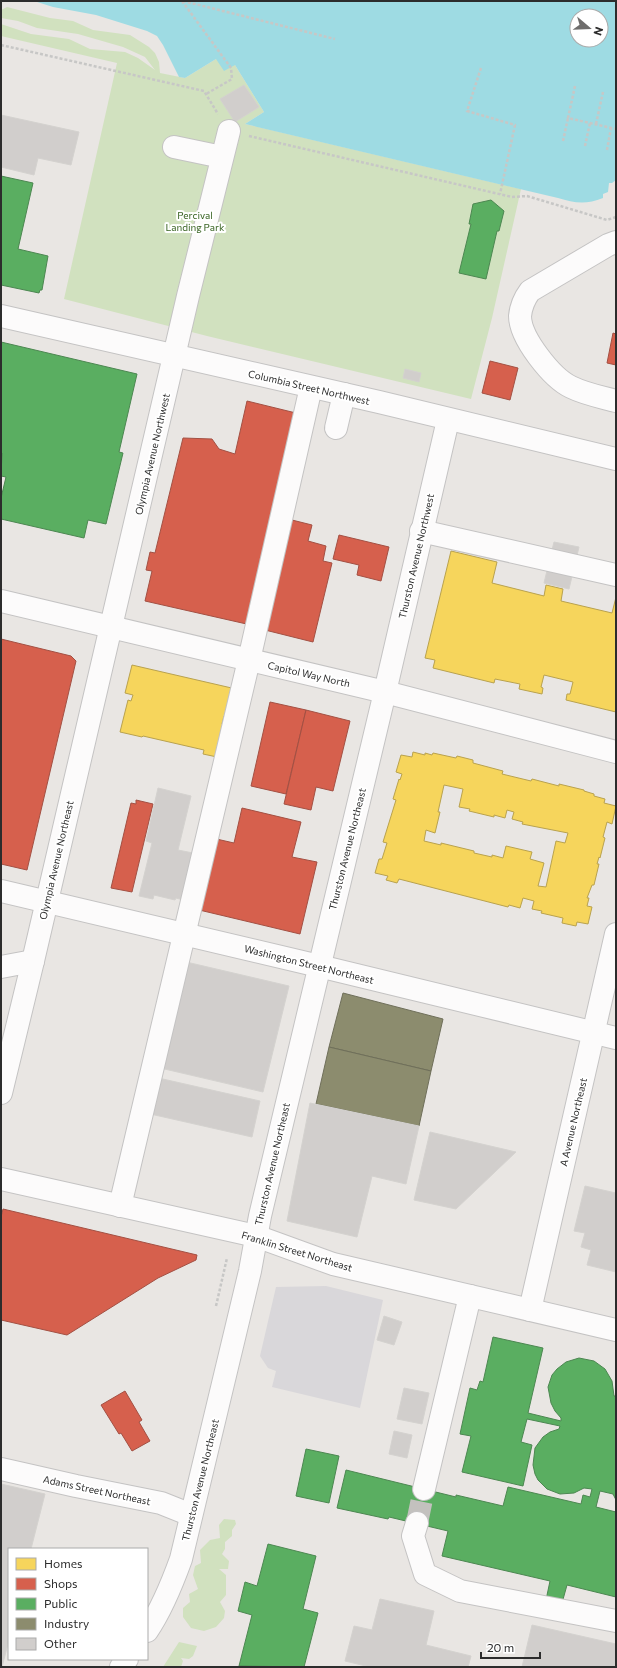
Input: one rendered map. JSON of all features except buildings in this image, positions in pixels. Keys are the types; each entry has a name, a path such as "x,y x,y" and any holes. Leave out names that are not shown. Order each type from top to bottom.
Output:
{"street":[{"name":"Olympia Avenue Northwest","path":"111,627 174,356 229,131"},
{"path":"174,147 222,157"},
{"path":"616,242 608,245 530,291 522,303 520,318 527,338 533,348 546,366 558,378 584,393 616,400"},
{"name":"Columbia Street Northwest","path":"1,316 344,394 616,459"},
{"path":"120,1206 249,660 311,387"},
{"path":"336,428 344,394"},
{"name":"Thurston Avenue Northwest","path":"385,692 421,531 448,420"},
{"path":"421,531 616,575"},
{"name":"Capitol Way North","path":"1,601 385,692 616,752"},
{"name":"Olympia Avenue Northeast","path":"2,1086 34,961 111,627"},
{"name":"Thurston Avenue Northeast","path":"148,1629 173,1582 181,1559 250,1272 256,1236 319,966 385,692"},
{"name":"Washington Street Northeast","path":"1,891 616,1038"},
{"name":"A Avenue Northeast","path":"530,1310 592,1033 616,934"},
{"path":"1,967 34,961"},
{"name":"Franklin Street Northeast","path":"1,1179 256,1236 333,1264 616,1330"},
{"path":"424,1489 470,1296"},
{"name":"Adams Street Northeast","path":"1,1469 161,1503 192,1515"},
{"path":"417,1523 413,1536 425,1574 460,1591 616,1621"}],"path":[{"path":"182,1 335,39"},
{"path":"182,1 231,68 232,79 206,94"},
{"path":"1,45 204,91 229,131 512,197 527,196 607,220 616,217"},
{"path":"481,68 467,111 515,125 500,194"},
{"path":"564,141 575,86"},
{"path":"596,124 604,92"},
{"path":"568,118 616,129"},
{"path":"585,146 590,123"},
{"path":"606,150 611,128"},
{"path":"216,1306 228,1258"}],"shaded area":[{"path":"326,1286 383,1300 360,1408 272,1387 276,1371 268,1368 260,1356 276,1287"}],"green space":[{"name":"Percival Landing Park","path":"7,7 50,18 73,21 93,30 130,35 149,47 155,53 159,62 160,73 185,78 216,59 235,65 264,112 245,124 521,189 492,318 471,399 207,336 64,299 117,63 1,36 1,24 31,34 69,39 90,49 125,52 138,58 155,70 145,57 123,47 78,34 37,28 18,21 1,18 1,10"},
{"path":"224,1519 235,1520 236,1524 232,1530 232,1536 225,1542 225,1549 222,1554 229,1561 228,1569 219,1569 226,1575 226,1595 220,1602 225,1611 224,1618 216,1627 204,1631 191,1628 183,1617 183,1608 190,1602 189,1594 198,1589 193,1575 195,1566 201,1563 200,1550 210,1540 220,1538 219,1525"},
{"path":"179,1642 197,1646 193,1656 189,1659 181,1658 183,1661 181,1667 163,1667"}],"water":[{"path":"34,1 616,1 616,180 609,183 608,192 603,194 603,198 591,202 575,202 245,124 264,112 235,65 224,71 216,59 185,78 179,77 157,36 147,31 96,15 53,7"}],"tunnel":[{"path":"417,1523 424,1489"}]}
